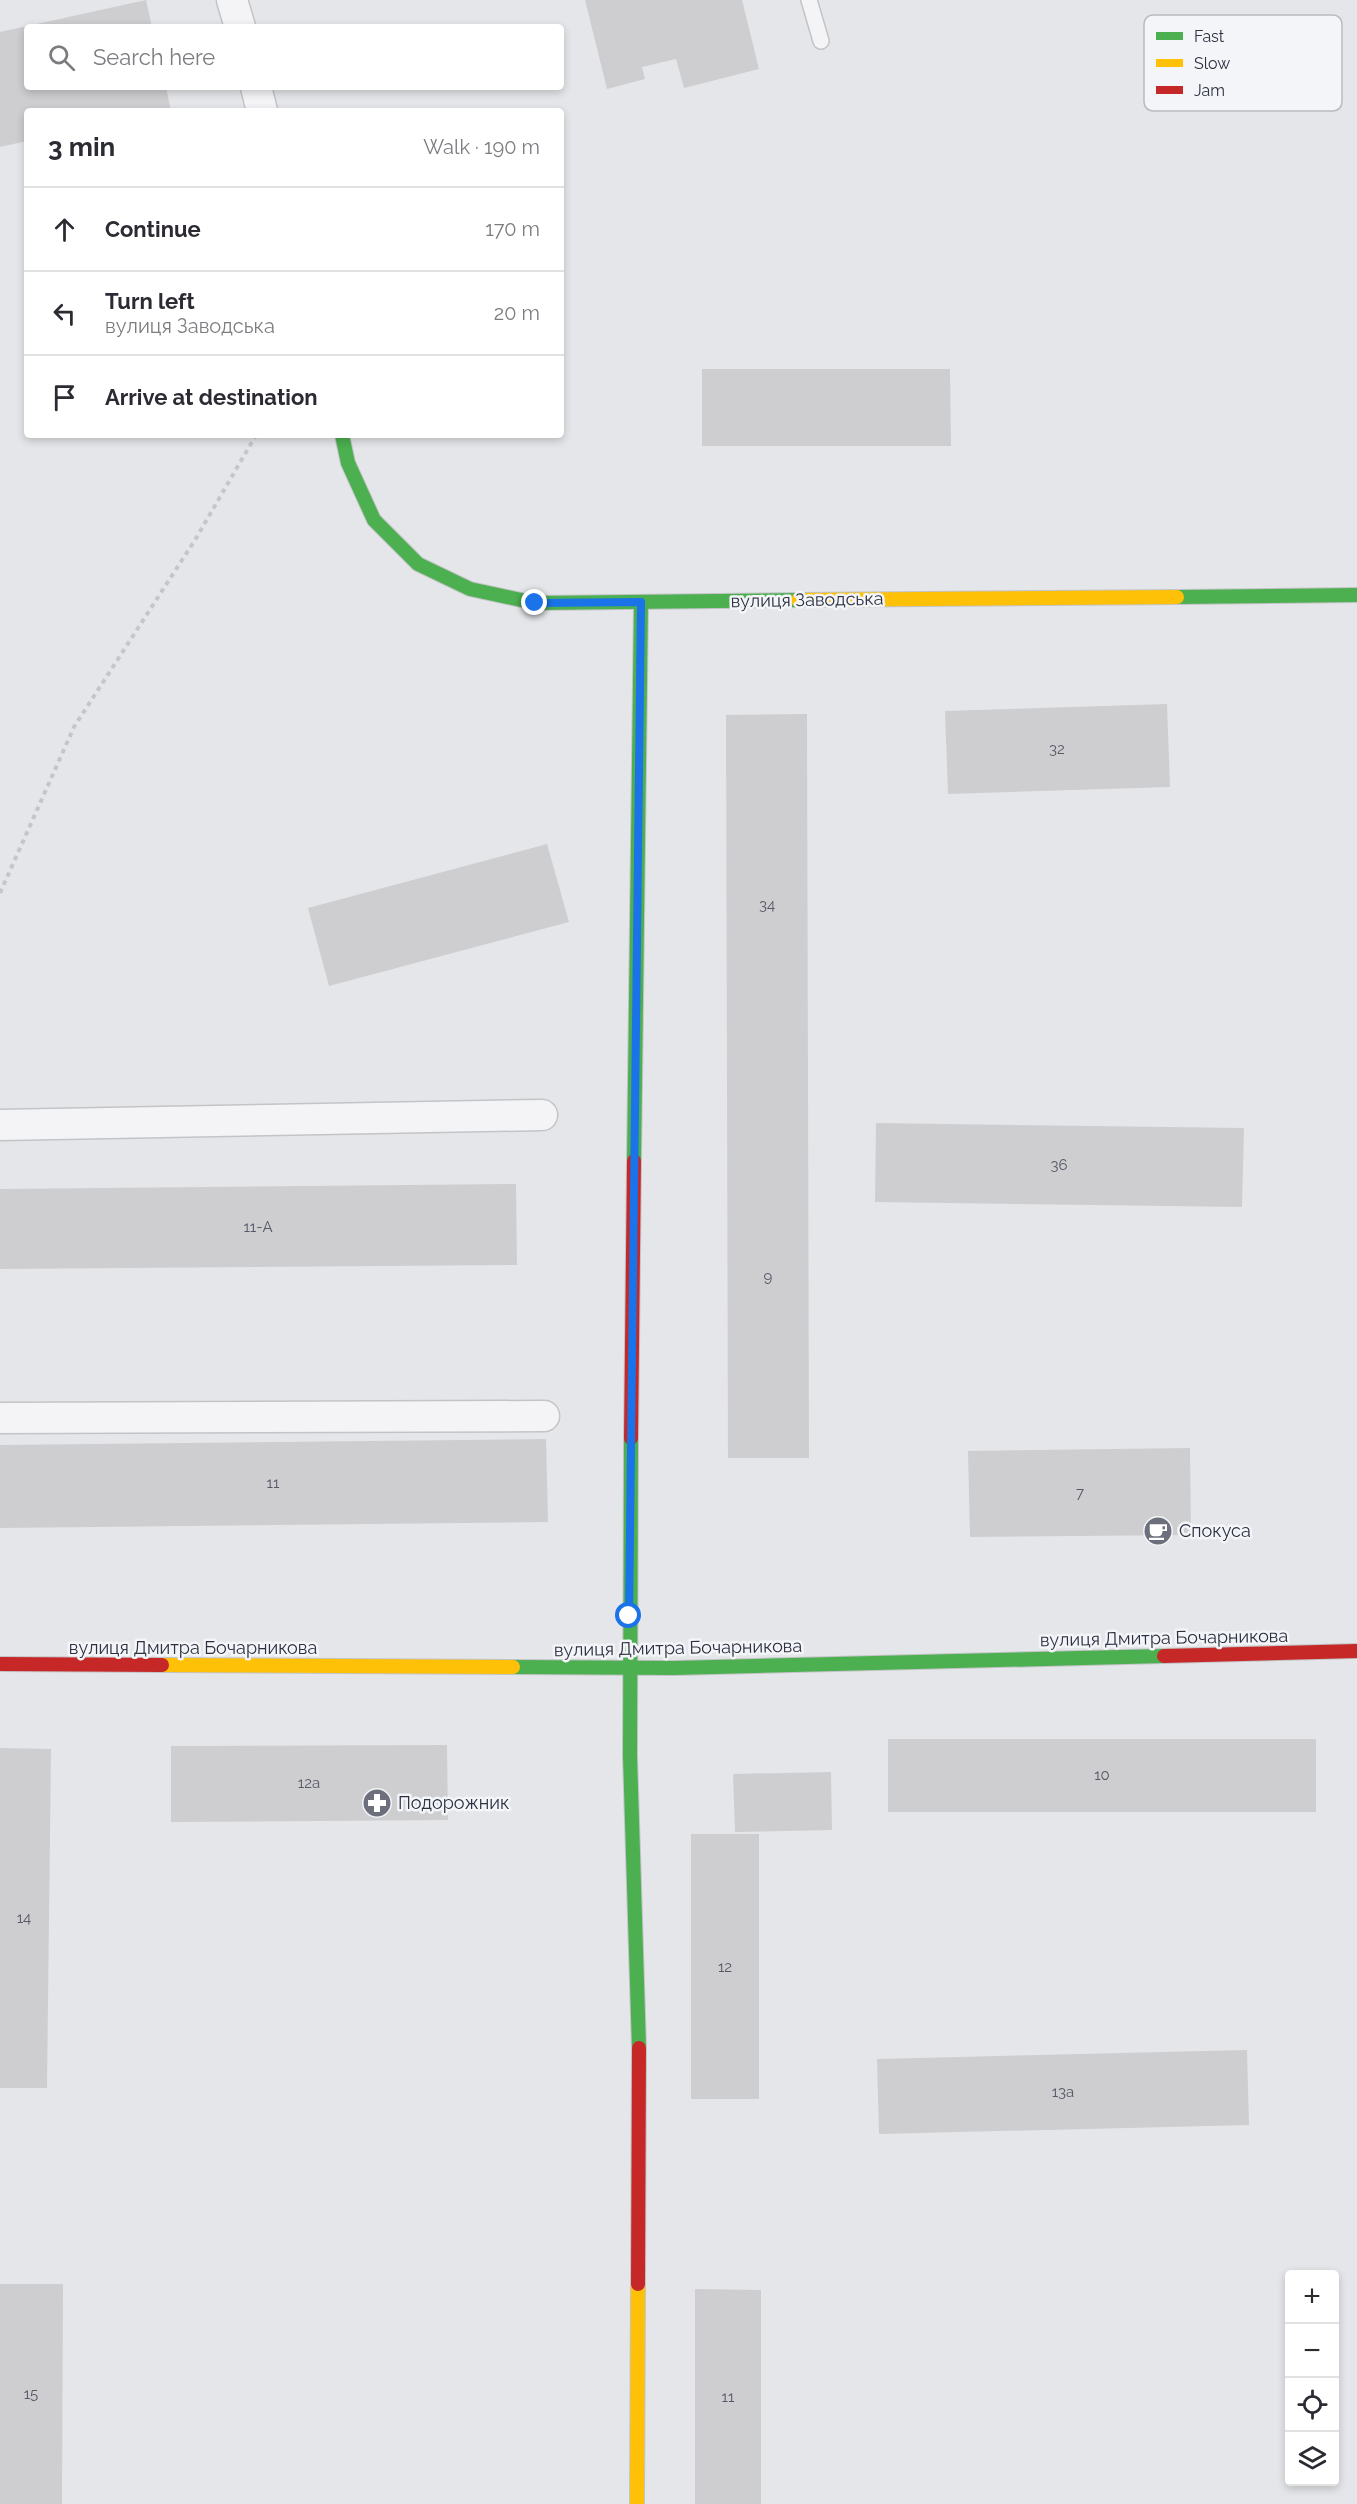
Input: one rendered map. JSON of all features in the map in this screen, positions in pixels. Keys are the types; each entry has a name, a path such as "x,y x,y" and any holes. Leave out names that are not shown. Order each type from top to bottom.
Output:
{"street":[{"path":"232,0 239,24"},
{"path":"257,90 261,108"},
{"name":"вулиця Заводська","path":"343,438 348,463 374,520 418,564 470,589 535,603 1357,595"},
{"path":"637,2504 639,2021 629,1669 641,602"},
{"path":"0,1125 542,1115"},
{"path":"0,1418 544,1416"},
{"name":"вулиця Дмитра Бочарникова","path":"0,1664 629,1669 1357,1651"}],"lane":[{"path":"809,0 820,41"}],"path":[{"path":"0,893 74,727 195,540 254,438"}],"building":[{"path":"146,0 151,24 36,24"},
{"path":"585,0 742,0 759,69 684,88 676,59 642,67 645,79 607,89"},
{"path":"24,27 24,90 167,90 170,108 24,108 24,142 0,147 0,32"},
{"path":"702,369 950,369 951,446 702,446"},
{"path":"1167,704 1170,787 948,794 945,711"},
{"path":"807,714 809,1458 728,1458 726,715"},
{"path":"547,844 569,922 329,986 308,908"},
{"path":"876,1123 1244,1128 1242,1207 875,1202"},
{"path":"516,1184 517,1265 0,1269 0,1189"},
{"path":"546,1439 548,1522 0,1528 0,1445"},
{"path":"1190,1448 1191,1535 970,1537 968,1451"},
{"path":"888,1739 1316,1739 1316,1812 888,1812"},
{"path":"447,1745 448,1820 171,1822 171,1746"},
{"path":"0,1748 51,1749 47,2088 0,2088"},
{"path":"831,1772 832,1830 735,1832 733,1774"},
{"path":"691,1834 759,1834 759,2099 691,2099"},
{"path":"1247,2050 1249,2125 879,2134 877,2059"},
{"path":"0,2284 63,2284 62,2504 0,2504"},
{"path":"695,2289 761,2290 761,2504 695,2504"}],"traffic: fast":[{"path":"343,438 348,463 374,520 418,564 470,589 535,603 798,600"},
{"path":"1177,597 1357,595"},
{"path":"634,1161 641,602"},
{"path":"631,1438 630,1756 639,2048"},
{"path":"513,1667 674,1668 1164,1656"}],"traffic: slow":[{"path":"798,600 1177,597"},
{"path":"162,1665 513,1667"},
{"path":"637,2504 638,2284"}],"traffic: jam":[{"path":"631,1438 634,1161"},
{"path":"1164,1656 1357,1651"},
{"path":"0,1664 162,1665"},
{"path":"638,2284 639,2048"}],"place":[{"name":"Спокуса","path":"1158,1531"},
{"name":"Подорожник","path":"377,1803"}],"route":[{"path":"535,603 641,602 629,1616"}]}
